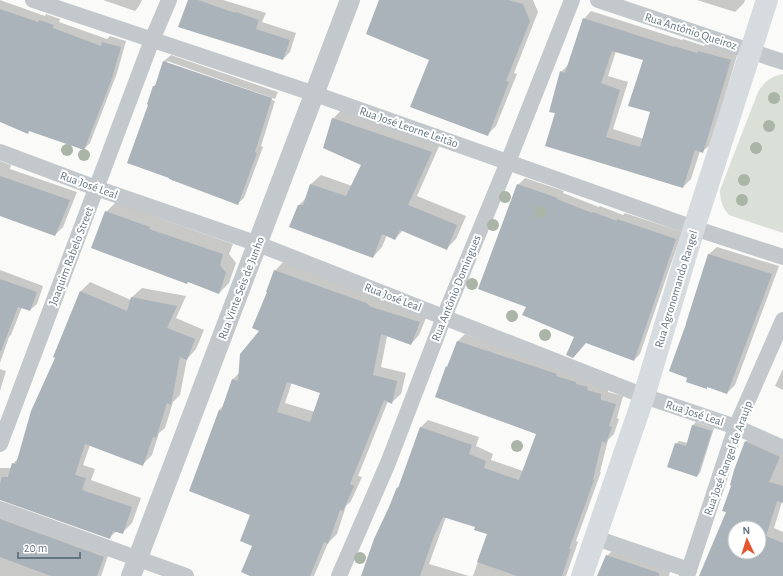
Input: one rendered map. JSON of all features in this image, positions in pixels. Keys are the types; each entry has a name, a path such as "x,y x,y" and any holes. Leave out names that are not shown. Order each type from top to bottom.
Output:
{"main road":[{"name":"Rua Agronomando Rangel","path":"582,576 644,396 694,228 766,0"}],"street":[{"name":"Rua José Leorne Leitão","path":"34,0 315,94 694,228 783,257"},
{"name":"Joaquim Rabelo Street","path":"0,444 152,40 169,0"},
{"name":"Rua Vinte Seis de Junho","path":"134,567 350,0"},
{"name":"Rua Antônio Domingues","path":"340,576 388,463 444,317 508,162 572,0"},
{"name":"Rua Antônio Queiroz","path":"598,0 667,24 751,50 783,62"},
{"name":"Rua José Leal","path":"0,152 96,188 258,244 644,396 736,427 783,448"},
{"name":"Rua José Rangel de Araujp","path":"688,573 736,427 783,320"},
{"path":"0,509 134,567 186,576"},
{"path":"596,538 688,573"}],"shaded area":[{"path":"783,74 783,233 729,215 722,203 720,190 758,92 768,80"}],"building":[{"path":"188,0 198,0 259,20 256,29 290,40 283,60 178,27"},
{"path":"379,0 508,0 523,4 530,21 506,81 509,82 488,136 410,107 429,60 366,34"},
{"path":"0,9 38,22 39,20 54,25 53,28 101,46 102,42 121,47 111,81 84,150 29,131 28,134 0,122"},
{"path":"583,18 674,47 697,53 698,51 731,60 703,153 695,150 683,188 545,146 555,113 549,112 560,71 565,73","holes":["612,51 643,60 628,106 650,112 640,147 606,137 620,90 601,83"]},
{"path":"163,61 272,98 255,152 257,153 238,205 127,163"},
{"path":"332,118 432,152 408,205 457,225 447,250 400,230 395,240 382,234 373,258 289,227 298,205 303,205 310,184 346,196 361,165 323,148"},
{"path":"0,176 70,200 55,236 0,216"},
{"path":"517,184 558,198 557,199 592,213 593,212 617,221 617,219 676,239 634,361 586,343 573,358 566,355 574,337 522,315 526,307 478,289"},
{"path":"105,211 150,227 149,229 223,254 220,265 226,273 219,294 188,282 187,284 91,248"},
{"path":"708,254 772,274 727,394 686,382 687,378 669,371 686,324"},
{"path":"274,270 366,303 371,307 420,322 411,345 381,334 373,375 397,381 392,404 384,400 350,484 354,486 343,511 340,510 328,544 324,542 310,576 250,576 241,572 252,546 240,541 250,515 189,491 219,410 221,411 232,379 238,381 240,354 259,331 252,328","holes":["287,382 320,393 310,422 277,412"]},
{"path":"0,279 37,292 30,311 18,307 1,351 0,351"},
{"path":"80,291 127,311 131,297 177,306 167,328 195,339 187,360 180,357 171,405 167,403 156,438 153,437 143,466 85,444 75,475 86,478 82,490 132,507 123,534 113,531 110,539 0,500 0,484 2,477 8,477 12,463 16,464 31,411 55,358 53,357"},
{"path":"457,341 557,374 556,376 576,382 576,384 588,387 587,390 601,394 601,400 616,404 609,426 612,427 606,443 602,441 594,480 569,549 571,549 562,576 517,576 477,562 487,534 474,530 475,527 443,517 434,536 420,576 361,576 374,539 397,487 398,488 420,427 472,445 469,454 486,461 484,468 519,480 536,434 435,397"},
{"path":"692,425 712,431 697,477 667,467 675,443 686,446"},
{"path":"745,441 780,457 769,482 783,486 783,503 777,501 767,533 767,520 727,520 727,560 767,560 767,536 783,543 783,576 699,576 726,512 722,511 731,486 730,485"},
{"path":"0,519 104,557 97,576 51,576 0,557"},
{"path":"606,555 659,573 659,576 597,576"}]}
